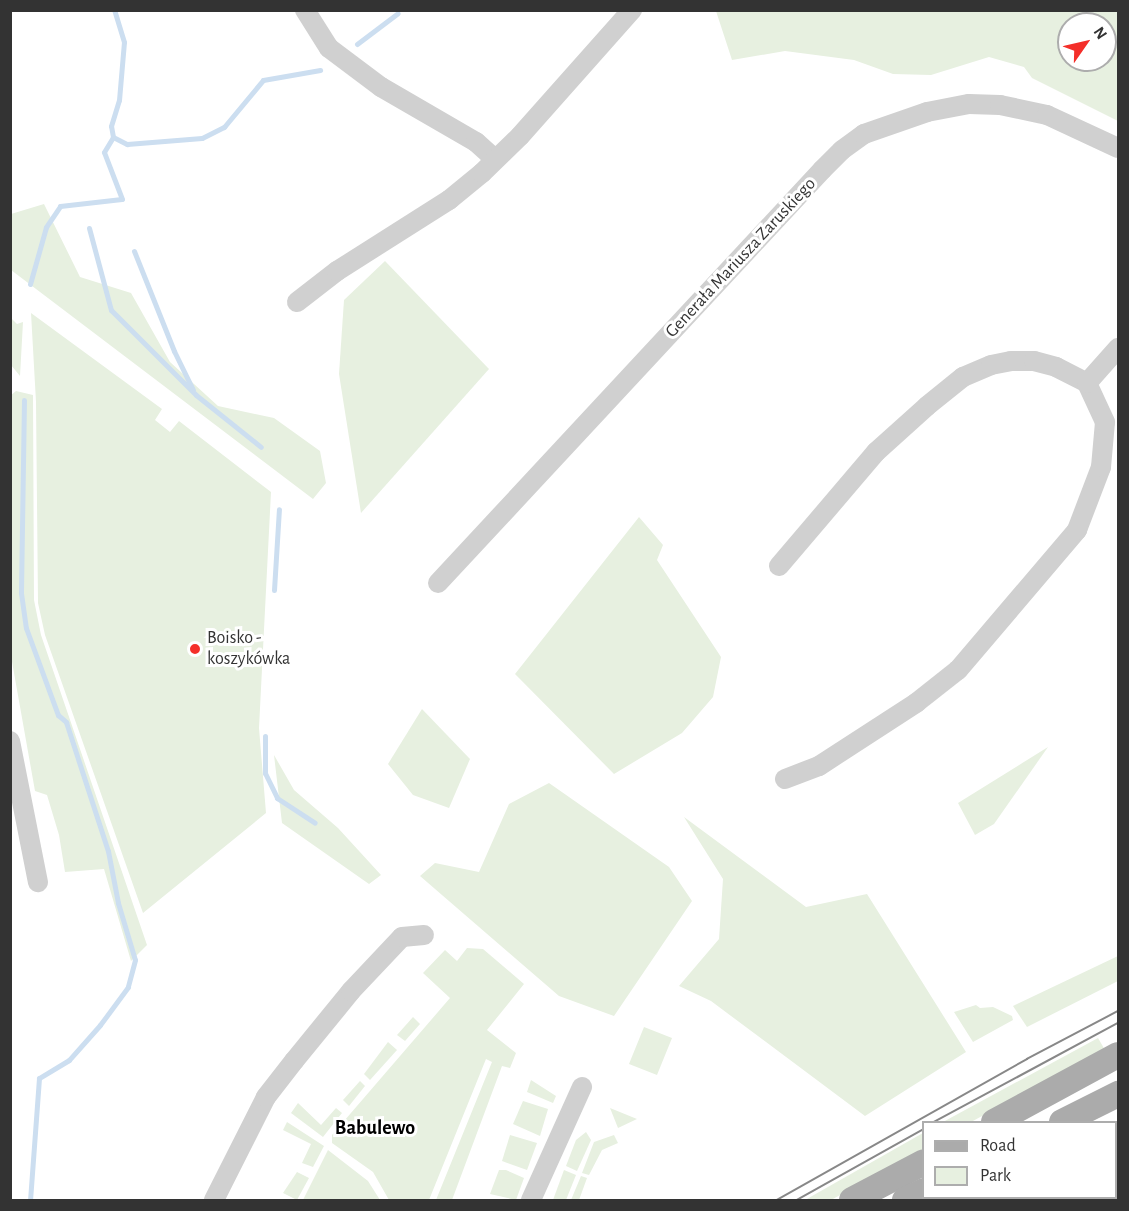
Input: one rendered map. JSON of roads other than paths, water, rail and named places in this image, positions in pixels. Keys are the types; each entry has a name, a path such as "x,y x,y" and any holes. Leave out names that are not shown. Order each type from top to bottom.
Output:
{"main road":[{"path":"996,1121 1119,1055"},
{"path":"1064,1121 1119,1094"},
{"path":"852,1200 922,1163"},
{"path":"905,1200 922,1192"}],"street":[{"path":"305,10 329,48 381,87 476,142 495,159"},
{"path":"297,302 337,271 449,200 520,136 632,10"},
{"name":"Generała Mariusza Zaruskiego","path":"438,583 822,170 842,150 864,135 898,120 927,112 969,104 1000,105 1047,116 1119,148"},
{"path":"1087,383 1119,348"},
{"path":"779,567 876,452 963,377 991,365 1011,361 1034,361 1056,367 1087,383 1105,422 1101,467 1077,530 958,670 916,703 819,766 785,779"},
{"path":"10,741 38,882"},
{"path":"213,1200 266,1097 294,1060 351,991 402,937 424,935"},
{"path":"531,1200 582,1087"}],"waterway":[{"path":"30,284 46,227 60,206 122,199 104,152 113,137 111,126 119,100 124,42 114,10"},
{"path":"357,44 398,13"},
{"path":"113,137 127,144 202,138 224,127 263,80 320,70"},
{"path":"89,228 111,310 196,395 261,447"},
{"path":"134,251 174,351 193,390"},
{"path":"24,400 21,593 26,628 58,715 66,722 108,851 118,903 135,960 128,987 100,1025 69,1060 39,1078 30,1200"},
{"path":"274,590 279,509"},
{"path":"265,736 265,773 277,798 315,823"}],"tram line":[{"path":"777,1200 1027,1059 1118,1011"},
{"path":"936,1121 1118,1023"},
{"path":"797,1200 922,1130"}],"place":[{"name":"Boisko - koszykówka","path":"195,649"}],"district":[{"name":"Babulewo","path":"375,1128"}]}
